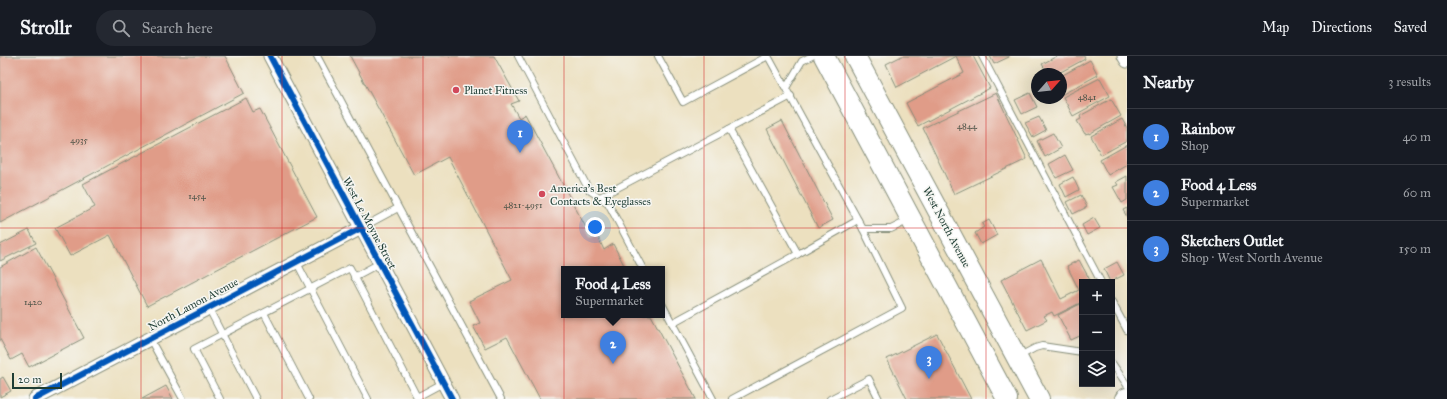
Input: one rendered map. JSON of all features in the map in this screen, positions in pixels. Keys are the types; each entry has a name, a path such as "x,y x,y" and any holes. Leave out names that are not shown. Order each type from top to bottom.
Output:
{"main road":[{"path":"824,56 1007,399"},
{"name":"West North Avenue","path":"855,56 1039,399"}],"street":[{"name":"West Le Moyne Street","path":"270,56 452,399"},
{"path":"1124,56 1127,61"},
{"name":"North Lamon Avenue","path":"40,398 296,261 361,228"}],"lane":[{"path":"317,56 501,399"},
{"path":"518,56 589,190 608,203 641,266"},
{"path":"658,56 683,102 768,56 863,229 902,308 732,399"},
{"path":"786,88 802,61 812,56"},
{"path":"982,56 1099,279"},
{"path":"600,198 790,96"},
{"path":"729,129 798,254"},
{"path":"361,228 398,208"},
{"path":"863,229 892,229 911,219"},
{"path":"672,323 858,220"},
{"path":"296,261 368,399"},
{"path":"354,277 380,263"},
{"path":"220,399 194,349 350,268 415,398 443,383"},
{"path":"208,308 256,399"},
{"path":"1115,308 1127,330"},
{"path":"665,310 713,399"},
{"path":"264,312 309,399"},
{"path":"150,339 183,399"},
{"path":"1017,358 1035,348 1042,346 1079,352"},
{"path":"1115,367 1127,385"},
{"path":"830,399 869,379 880,399"}],"building":[{"path":"0,56 225,56 244,93 0,223"},
{"path":"350,56 494,56 519,101 511,104 519,118 525,114 591,237 597,235 604,250 613,244 624,266 561,266 561,318 653,318 696,399 540,399 507,337 485,348 473,326 480,323 469,301 512,280 448,157 414,175"},
{"path":"902,56 956,56 897,87 886,64"},
{"path":"956,56 973,56 990,88 918,126 906,103 964,73"},
{"path":"990,56 1009,56 1009,57 994,64"},
{"path":"1057,56 1084,56 1085,59 1067,69 1044,68 1042,64"},
{"path":"1090,60 1098,75 1067,92 1067,73"},
{"path":"1100,78 1110,96 1073,116 1067,104 1067,95"},
{"path":"996,93 1027,159 954,194 923,128"},
{"path":"1030,93 1031,104 1036,104 1037,107 1022,114 1015,100"},
{"path":"246,98 253,112 260,109 317,217 147,306 110,235 70,256 55,228 95,207 83,184"},
{"path":"1111,99 1121,116 1089,134 1085,134 1077,121 1081,119 1080,116"},
{"path":"1039,117 1046,130 1033,137 1025,123"},
{"path":"1122,119 1127,128 1127,141 1101,155 1091,136"},
{"path":"782,121 833,220 818,228 767,129"},
{"path":"1053,133 1061,148 1045,157 1037,141"},
{"path":"1127,145 1127,164 1108,175 1100,160"},
{"path":"1065,155 1073,170 1056,178 1049,164"},
{"path":"1127,176 1127,200 1122,203 1113,187 1118,185 1116,182"},
{"path":"1073,177 1079,190 1066,197 1060,184"},
{"path":"1081,195 1087,207 1073,214 1067,202"},
{"path":"1127,208 1127,217 1123,210"},
{"path":"1094,218 1100,228 1087,235 1082,225"},
{"path":"989,220 997,235 981,244 975,233 984,227 982,224"},
{"path":"29,230 36,243 0,261 0,245"},
{"path":"36,247 84,338 29,367 22,354 11,360 0,339 0,267"},
{"path":"1041,259 1061,299 1079,290 1079,304 1054,316 1052,312 1044,316 1047,320 1027,330 1001,280"},
{"path":"1079,260 1089,279 1079,279 1079,290 1067,266"},
{"path":"1117,262 1124,275 1115,280 1109,279 1104,269"},
{"path":"1079,304 1079,336 1071,340 1058,315"},
{"path":"937,334 971,399 907,399 887,359"},
{"path":"3,377 11,391 0,397 0,379"},
{"path":"166,386 173,399 142,399"}],"cycle path":[{"path":"270,56 452,399"},
{"path":"35,399 361,228"}],"place":[{"name":"Planet Fitness","path":"456,90"},
{"name":"Rainbow","path":"520,153"},
{"name":"America's Best Contacts & Eyeglasses","path":"542,194"},
{"name":"Food 4 Less","path":"613,364"},
{"name":"Sketchers Outlet","path":"929,379"}]}
